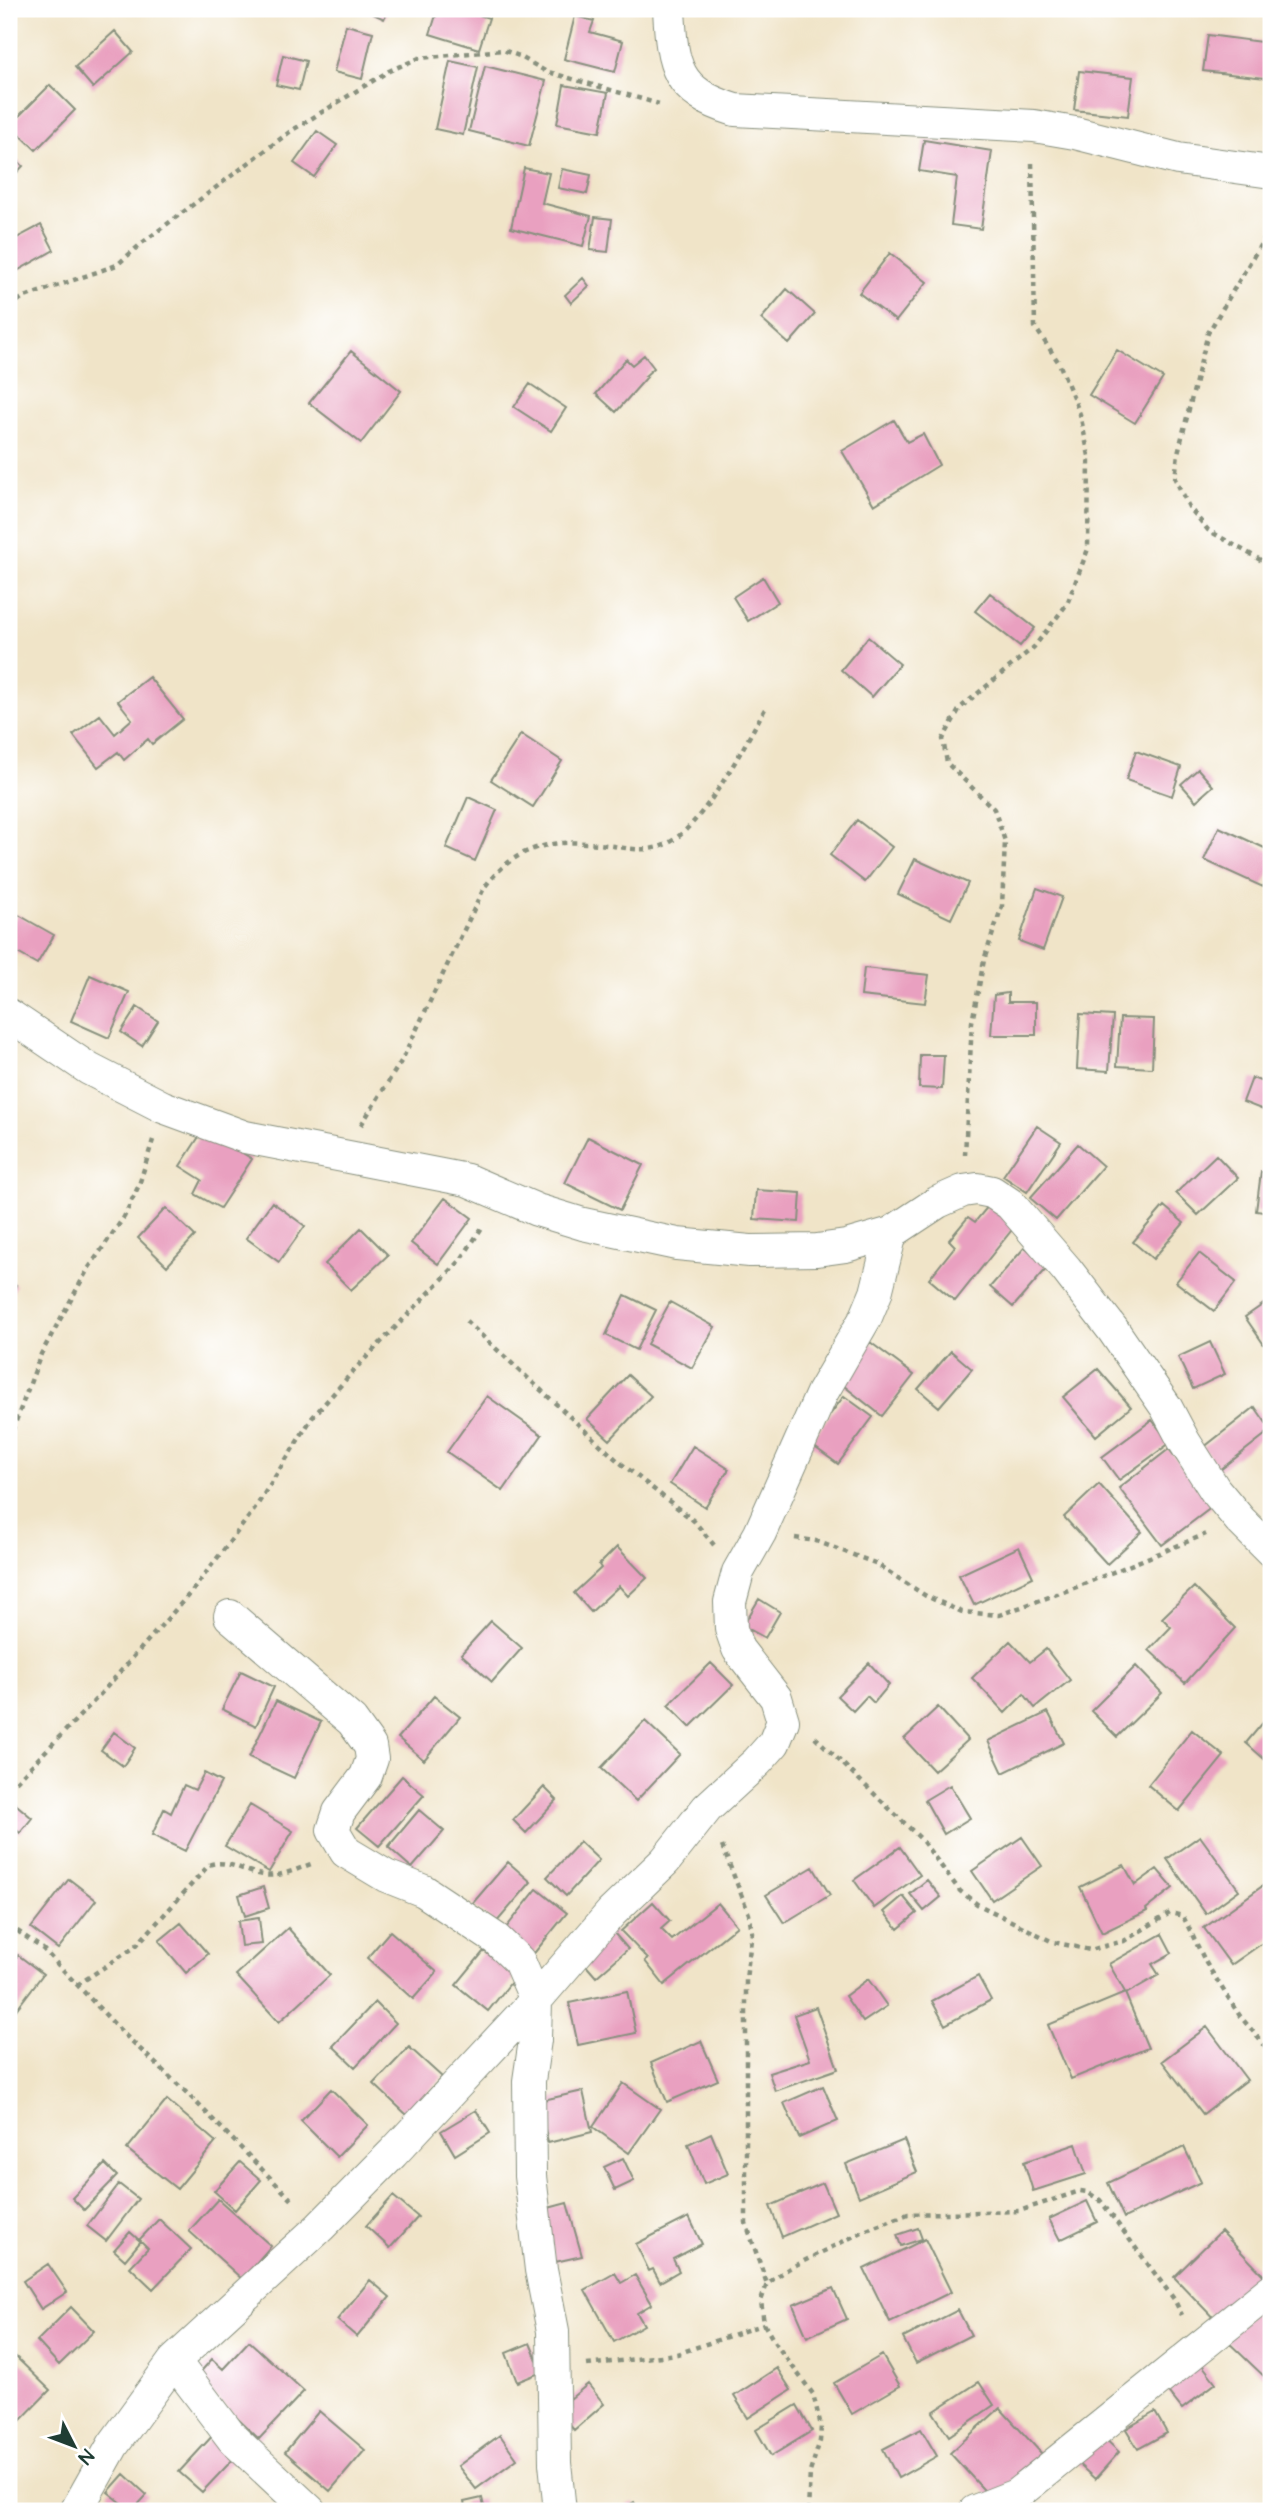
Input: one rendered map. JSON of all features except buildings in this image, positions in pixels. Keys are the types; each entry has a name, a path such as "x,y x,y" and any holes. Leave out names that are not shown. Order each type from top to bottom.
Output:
{"street":[{"path":"669,9 679,73 690,89 710,103 735,110 1034,126 1075,133 1178,159 1271,172"},
{"path":"9,1015 89,1069 163,1107 245,1137 467,1180 583,1224 689,1245 750,1251 817,1250 846,1246 891,1233 938,1202 963,1191 977,1189 992,1192 1010,1204 1027,1221 1113,1330 1166,1407 1215,1490 1271,1551"},
{"path":"76,2511 113,2445 174,2361 320,2227 393,2153 536,2000 611,1913 665,1861 707,1808 774,1743 783,1721 776,1698 738,1648 731,1629 730,1602 738,1572 760,1533 822,1393 866,1317 876,1293 891,1233"},
{"path":"230,1616 352,1721 370,1746 372,1759 366,1776 340,1812 333,1830 346,1852 386,1876 424,1891 496,1939 519,1961 536,2000 535,2040 529,2081 530,2176 541,2270 553,2331 555,2463 560,2511"},
{"path":"975,2511 1016,2495 1271,2290"},
{"path":"174,2361 233,2439 310,2511"}],"path":[{"path":"9,307 22,298 117,265 142,243 291,131 389,71 419,58 503,50 545,71 664,106"},
{"path":"963,1191 972,1022 984,960 1002,906 1005,841 994,808 947,763 943,739 960,708 1034,648 1067,604 1088,549 1089,456 1080,414 1059,363 1035,327 1032,162 1034,126"},
{"path":"1271,198 1265,237 1208,333 1178,453 1175,480 1189,507 1208,530 1271,566"},
{"path":"342,1154 402,1060 484,888 498,869 540,845 579,843 640,850 665,845 687,830 704,809 765,709"},
{"path":"9,1440 41,1354 88,1269 124,1217 139,1185 163,1107"},
{"path":"9,1788 96,1699 192,1591 254,1510 312,1418 355,1369 460,1261 502,1195"},
{"path":"466,1321 618,1461 694,1521 738,1572"},
{"path":"760,1533 816,1541 875,1563 926,1596 962,1612 999,1615 1241,1520"},
{"path":"776,1698 921,1839 960,1891 977,1904 1053,1942 1090,1951 1124,1941 1170,1913 1183,1916 1206,1963 1240,2016 1271,2053"},
{"path":"9,1776 15,1783"},
{"path":"707,1808 749,1914 751,1932 746,1979 746,2222 767,2284"},
{"path":"77,1985 135,1947 209,1865 218,1861 264,1875 276,1875 346,1852"},
{"path":"9,1925 43,1950 320,2227"},
{"path":"808,2511 810,2472 820,2441 819,2415 813,2394 764,2324 761,2301 767,2284 788,2269 863,2231 908,2214 1019,2210 1080,2190 1087,2192 1100,2200 1174,2299 1199,2348"},
{"path":"555,2368 677,2354 764,2324"}]}
